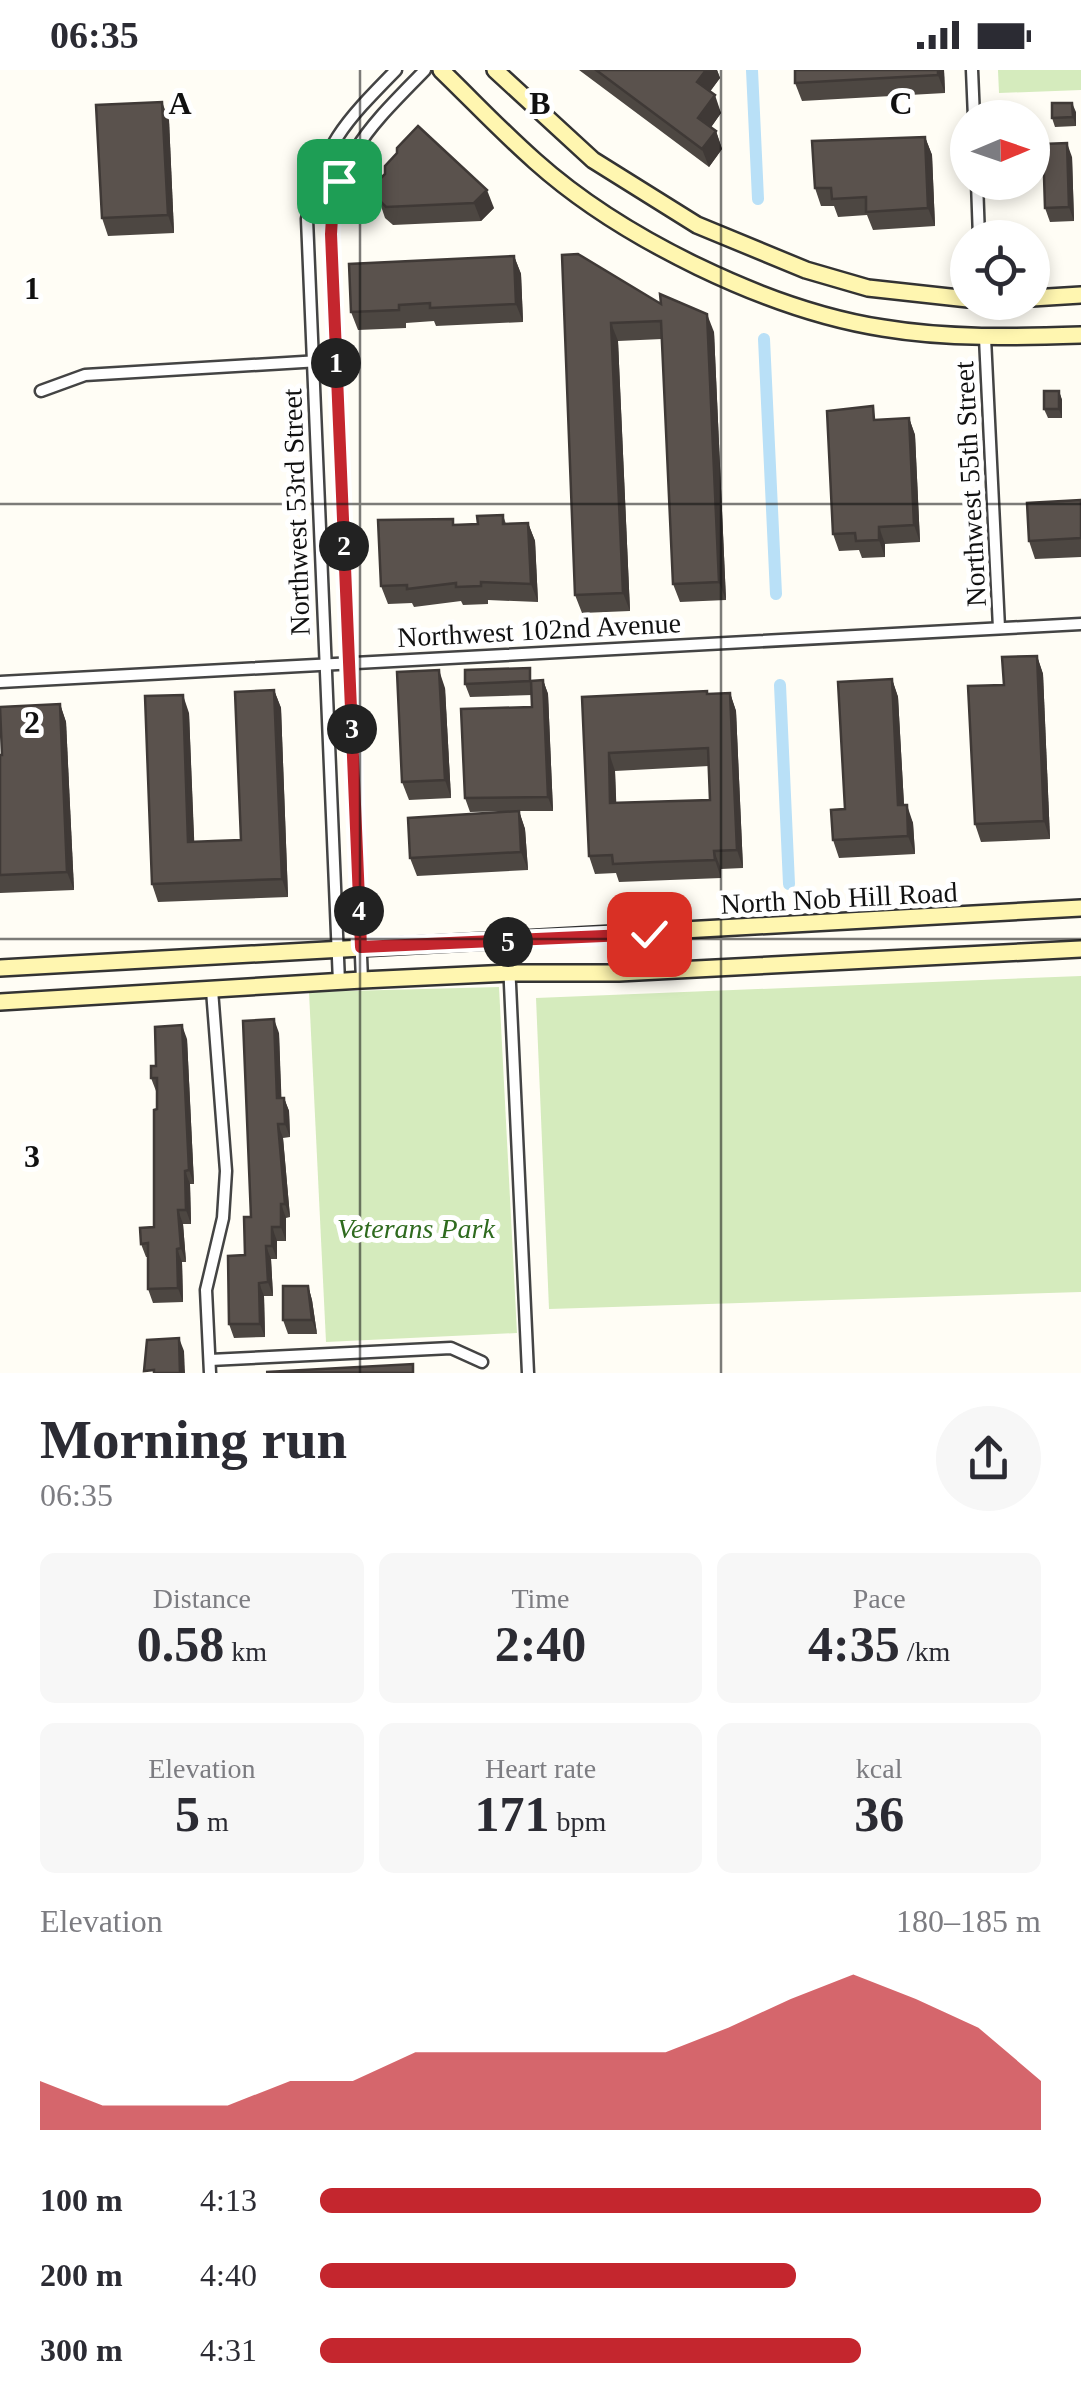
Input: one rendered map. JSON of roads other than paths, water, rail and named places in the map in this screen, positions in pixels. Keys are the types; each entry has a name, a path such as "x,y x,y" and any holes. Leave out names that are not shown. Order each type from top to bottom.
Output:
{"main road":[{"path":"441,70 536,162 583,197 681,257 776,301 880,328 985,338 1081,335"},
{"path":"495,70 593,160 697,224 806,270 852,283 950,297"},
{"path":"1050,297 1081,296"},
{"name":"North Nob Hill Road","path":"0,968 1081,908"},
{"path":"0,1002 362,980 638,972 1081,949"}],"street":[{"name":"Northwest 53rd Street","path":"339,982 307,219 315,183 337,134 396,70"},
{"name":"Northwest 53rd Street","path":"362,980 331,234 333,201 363,134 425,70"},
{"path":"972,70 973,100"},
{"name":"Northwest 55th Street","path":"985,338 999,628"},
{"path":"41,390 85,374 336,360"},
{"name":"Northwest 102nd Avenue","path":"0,682 1081,624"},
{"path":"508,942 528,1373"},
{"path":"210,1373 206,1290 223,1218 226,1171 212,990"},
{"path":"210,1360 451,1348 482,1362"}],"waterway":[{"path":"752,70 758,199"},
{"path":"764,339 776,594"},
{"path":"780,685 789,884"}],"park label":[{"name":"Veterans Park","path":"416,1228"}]}
